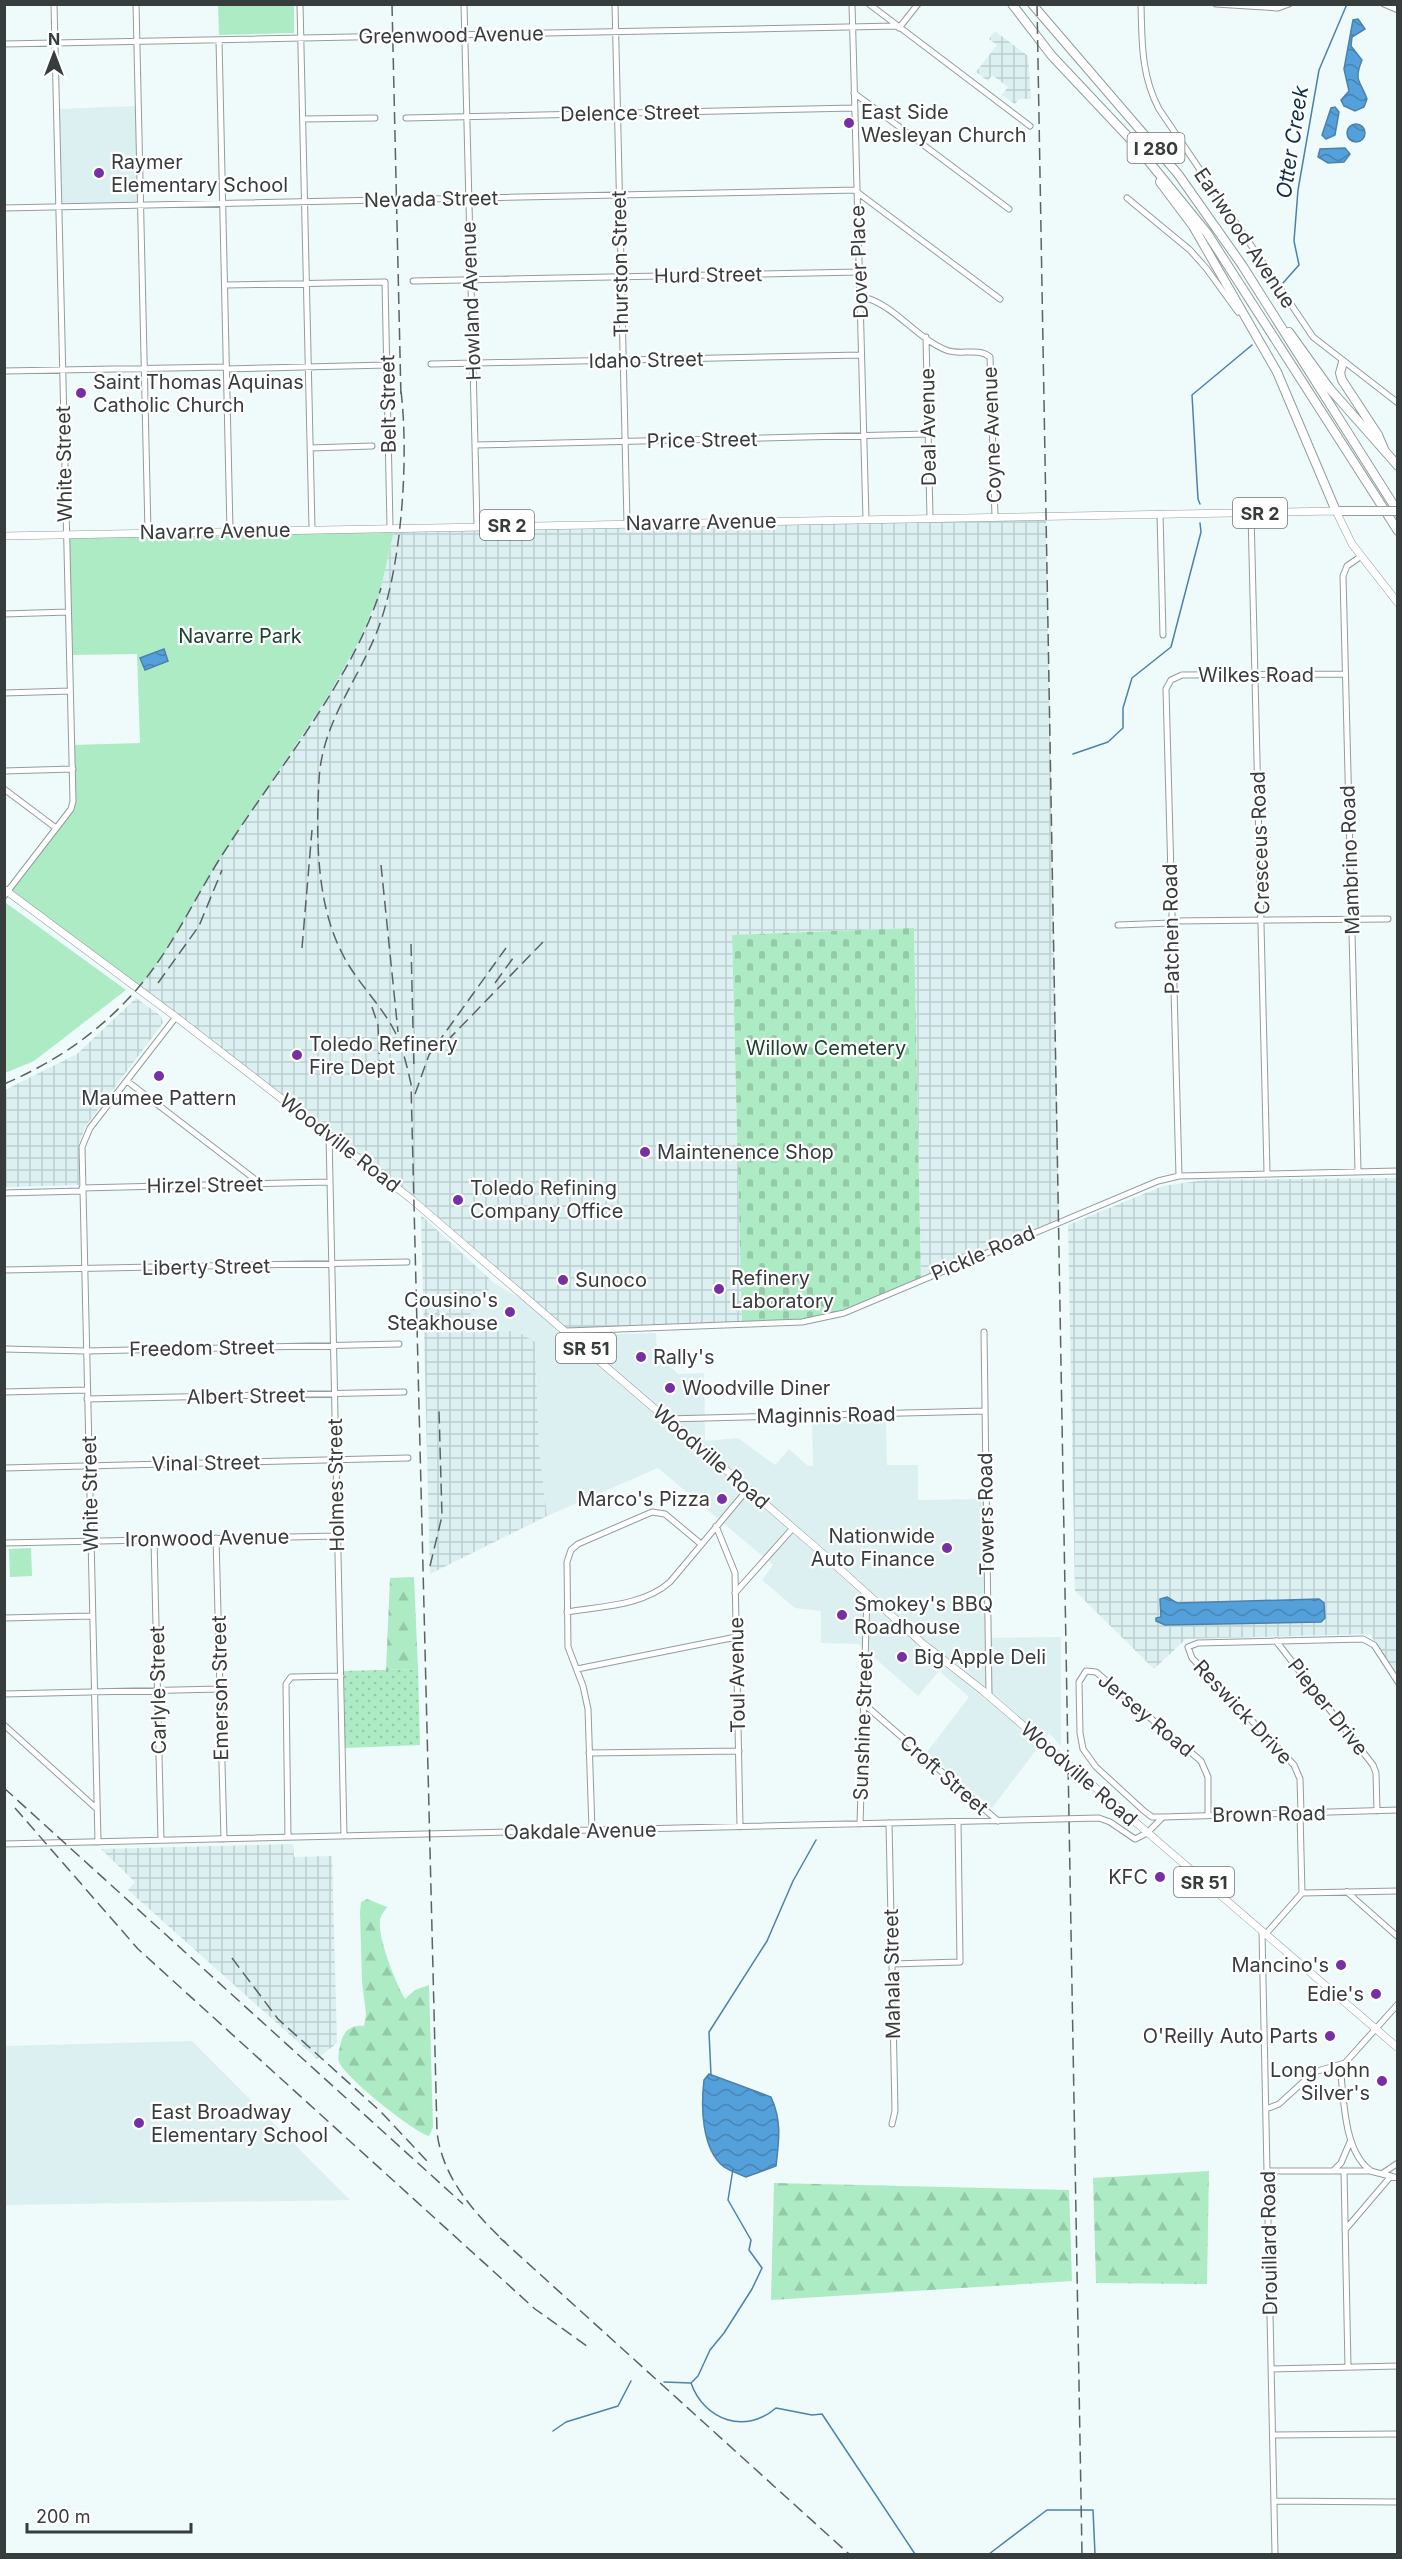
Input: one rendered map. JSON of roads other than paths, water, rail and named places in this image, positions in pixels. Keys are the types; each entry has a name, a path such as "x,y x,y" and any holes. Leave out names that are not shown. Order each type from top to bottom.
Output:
{"highway":[{"name":"I 280","path":"1012,4 1052,56 1133,142 1207,233 1398,531"},
{"name":"I 280","path":"1032,4 1178,174 1266,304 1398,512"},
{"path":"1133,142 1193,226 1277,372 1336,511"},
{"path":"1266,304 1330,390 1398,466"},
{"path":"1343,362 1340,373 1342,380 1378,435 1386,452"},
{"name":"Navarre Avenue","path":"1336,511 1398,512"}],"main road":[{"name":"Navarre Avenue","path":"4,536 312,528 1336,511"},
{"path":"1336,511 1360,557 1398,603"},
{"name":"Woodville Road","path":"6,892 176,1017 410,1198 567,1331 867,1592 922,1643 989,1695 1398,2048"}],"street":[{"name":"White Street","path":"54,4 73,769 73,804 56,828"},
{"path":"136,4 148,532"},
{"path":"300,4 312,528"},
{"name":"Howland Avenue","path":"464,4 477,525"},
{"name":"Thurston Street","path":"615,4 627,523"},
{"name":"Dover Place","path":"852,4 866,519"},
{"path":"869,4 1030,126"},
{"path":"898,27 918,4"},
{"name":"Earlwood Avenue","path":"1141,4 1142,63 1150,93 1159,109 1313,337 1398,403"},
{"path":"1384,4 1398,10"},
{"path":"1216,6 1278,8 1289,5"},
{"name":"Greenwood Avenue","path":"4,44 898,27"},
{"path":"219,40 230,530"},
{"path":"854,93 1010,208"},
{"name":"Delence Street","path":"406,118 854,108"},
{"path":"303,119 375,118"},
{"path":"857,191 1000,299"},
{"name":"Nevada Street","path":"4,208 857,191"},
{"path":"1127,198 1168,231 1206,268 1260,342"},
{"name":"Hurd Street","path":"413,281 859,272"},
{"name":"Belt Street","path":"306,284 385,282 390,527"},
{"path":"225,285 306,284"},
{"path":"860,296 890,309 926,337"},
{"name":"Coyne Avenue","path":"926,337 947,351 987,354 992,361 995,517"},
{"name":"Deal Avenue","path":"926,337 930,518"},
{"name":"Idaho Street","path":"431,364 861,355"},
{"path":"4,371 387,365"},
{"name":"Price Street","path":"475,445 928,434"},
{"path":"310,448 372,446"},
{"name":"Cresceus Road","path":"1251,513 1268,1172"},
{"path":"1160,514 1163,635"},
{"name":"Mambrino Road","path":"1358,1171 1343,576 1347,566 1360,557"},
{"path":"4,614 68,612"},
{"name":"Wilkes Road","path":"1169,683 1182,675 1345,674"},
{"name":"Patchen Road","path":"1169,683 1165,693 1179,1176"},
{"path":"4,693 70,691"},
{"path":"4,771 73,769"},
{"path":"4,789 56,828 6,892"},
{"path":"1118,925 1171,922 1388,919"},
{"path":"176,1017 126,1080 261,1184"},
{"name":"White Street","path":"98,1842 82,1147 90,1128 126,1080"},
{"name":"Holmes Street","path":"329,1134 328,1182 344,1836"},
{"name":"Pickle Road","path":"567,1331 785,1323 822,1319 844,1313 1158,1181 1179,1176 1268,1172 1398,1171"},
{"name":"Hirzel Street","path":"4,1193 328,1182"},
{"name":"Liberty Street","path":"4,1270 407,1262"},
{"name":"Towers Road","path":"984,1332 989,1695"},
{"name":"Freedom Street","path":"4,1349 86,1351 399,1344"},
{"path":"4,1392 87,1390"},
{"name":"Albert Street","path":"87,1399 404,1392"},
{"name":"Maginnis Road","path":"667,1419 985,1411"},
{"name":"Vinal Street","path":"4,1468 408,1458"},
{"path":"567,1612 650,1596 670,1581 748,1489"},
{"path":"592,1830 587,1704 568,1647 567,1562 571,1550 578,1544 652,1512 665,1514 701,1544"},
{"name":"Toul Avenue","path":"716,1526 734,1569 740,1827"},
{"path":"735,1593 793,1528"},
{"name":"Ironwood Avenue","path":"4,1543 337,1536"},
{"name":"Emerson Street","path":"216,1538 224,1839"},
{"name":"Carlyle Street","path":"154,1540 161,1840"},
{"name":"Sunshine Street","path":"860,1824 867,1592"},
{"path":"4,1618 92,1616"},
{"path":"577,1669 736,1637"},
{"path":"1276,1641 1360,1639 1369,1641 1377,1648 1398,1682"},
{"name":"Reswick Drive","path":"1276,1641 1198,1642 1188,1647 1192,1658 1294,1765 1300,1779 1302,1893"},
{"name":"Pieper Drive","path":"1276,1641 1373,1765 1377,1811"},
{"name":"Jersey Road","path":"1163,1817 1148,1815 1088,1758 1082,1745 1079,1719 1080,1679 1086,1671 1092,1671 1201,1761 1208,1777 1208,1815"},
{"path":"288,1837 285,1687 289,1678 341,1676"},
{"path":"4,1694 220,1689"},
{"name":"Croft Street","path":"864,1704 998,1821"},
{"path":"4,1725 97,1809"},
{"path":"589,1753 739,1751"},
{"name":"Brown Road","path":"1163,1817 1398,1810"},
{"path":"1147,1833 1163,1817"},
{"name":"Oakdale Avenue","path":"4,1844 1077,1819 1105,1819 1135,1839 1147,1833"},
{"path":"892,1964 960,1962 958,1822"},
{"name":"Mahala Street","path":"889,1823 894,2111 891,2124"},
{"path":"1264,1933 1302,1893 1398,1890"},
{"path":"1347,1892 1398,1937"},
{"name":"Drouillard Road","path":"1264,1933 1275,2554"},
{"path":"1266,2109 1279,2104 1314,2072 1340,2065 1349,2060 1398,2004"},
{"path":"1340,2065 1350,2140 1356,2156 1370,2171"},
{"path":"1333,2171 1341,2163 1350,2140"},
{"path":"1383,2173 1398,2163"},
{"path":"1267,2171 1370,2171 1398,2178"},
{"path":"1344,2171 1348,2367"},
{"path":"1346,2230 1391,2176"},
{"path":"1272,2369 1398,2366"},
{"path":"1273,2435 1398,2434"},
{"path":"1274,2501 1398,2502"}],"water":[{"path":"1358,19 1365,29 1352,37 1351,46 1362,60 1358,77 1367,99 1364,107 1355,111 1344,106 1341,100 1349,91 1344,69 1353,20"},
{"path":"1335,107 1339,112 1335,135 1326,139 1322,135 1331,108"},
{"path":"1356,124 1362,127 1365,133 1362,139 1356,142 1350,139 1347,133 1350,127"},
{"path":"1345,148 1350,154 1344,162 1328,163 1318,157 1320,149"},
{"path":"164,649 168,661 145,670 140,658"},
{"path":"1167,1597 1177,1603 1319,1599 1324,1603 1325,1618 1321,1622 1165,1625 1156,1621 1156,1618 1161,1617 1160,1599"},
{"path":"709,2074 771,2097 778,2123 776,2166 746,2177 724,2167 716,2159 707,2138 703,2114 704,2080"}],"waterway":[{"name":"Otter Creek","path":"1283,283 1299,265 1294,241 1298,190 1319,70 1347,4"},
{"name":"Otter Creek","path":"1200,504 1192,395 1252,345"},
{"name":"Otter Creek","path":"1073,754 1108,742 1123,728 1123,708 1132,678 1171,647 1201,532 1200,523"},
{"path":"711,2075 709,2032 767,1941 793,1881 816,1840"},
{"path":"664,2382 691,2383 698,2376 710,2350 724,2333 752,2289 762,2268 749,2250 751,2240 728,2200 733,2169"},
{"path":"553,2431 566,2422 618,2406 631,2381"},
{"path":"691,2383 705,2406 727,2420 751,2421 776,2408 812,2415 822,2414 915,2554"},
{"path":"989,2554 1047,2510 1093,2510 1095,2554"}],"railway":[{"path":"392,4 401,398"},
{"path":"1037,4 1082,2554"},
{"path":"401,391 404,479 393,574 378,629 342,702 327,739 319,780 318,846 323,891 333,933 348,964 395,1032 403,1051 411,1084 437,2132 445,2164 461,2193 471,2207 506,2243"},
{"path":"4,1084 38,1068 85,1038 127,1000 154,968 219,860 331,693 368,623 381,588"},
{"path":"302,948 312,830"},
{"path":"381,865 398,1032"},
{"path":"158,983 199,926 222,870"},
{"path":"447,1041 543,942"},
{"path":"411,944 414,1070"},
{"path":"415,1094 429,1055 506,948"},
{"path":"495,983 516,954"},
{"path":"372,1007 378,1025 380,1074"},
{"path":"430,1566 442,1516 439,1411"},
{"path":"4,1788 463,2204"},
{"path":"15,1808 138,1949 535,2309 591,2349"},
{"path":"232,1958 278,2019 381,2112 427,2161"},
{"path":"500,2238 849,2554"}],"place":[{"name":"East Side Wesleyan Church","path":"849,123"},
{"name":"Raymer Elementary School","path":"99,173"},
{"name":"Saint Thomas Aquinas Catholic Church","path":"81,393"},
{"name":"Toledo Refinery Fire Dept","path":"297,1055"},
{"name":"Maumee Pattern","path":"159,1076"},
{"name":"Maintenence Shop","path":"645,1152"},
{"name":"Toledo Refining Company Office","path":"458,1200"},
{"name":"Sunoco","path":"563,1280"},
{"name":"Refinery Laboratory","path":"719,1289"},
{"name":"Cousino's Steakhouse","path":"510,1312"},
{"name":"Rally's","path":"641,1357"},
{"name":"Woodville Diner","path":"670,1388"},
{"name":"Marco's Pizza","path":"722,1499"},
{"name":"Nationwide Auto Finance","path":"947,1548"},
{"name":"Smokey's BBQ Roadhouse","path":"842,1615"},
{"name":"Big Apple Deli","path":"902,1657"},
{"name":"KFC","path":"1160,1877"},
{"name":"Mancino's","path":"1341,1965"},
{"name":"Edie's","path":"1376,1994"},
{"name":"O'Reilly Auto Parts","path":"1330,2036"},
{"name":"Long John Silver's","path":"1382,2081"},
{"name":"East Broadway Elementary School","path":"139,2123"}],"park label":[{"name":"Navarre Park","path":"240,636"},
{"name":"Willow Cemetery","path":"826,1048"}]}
